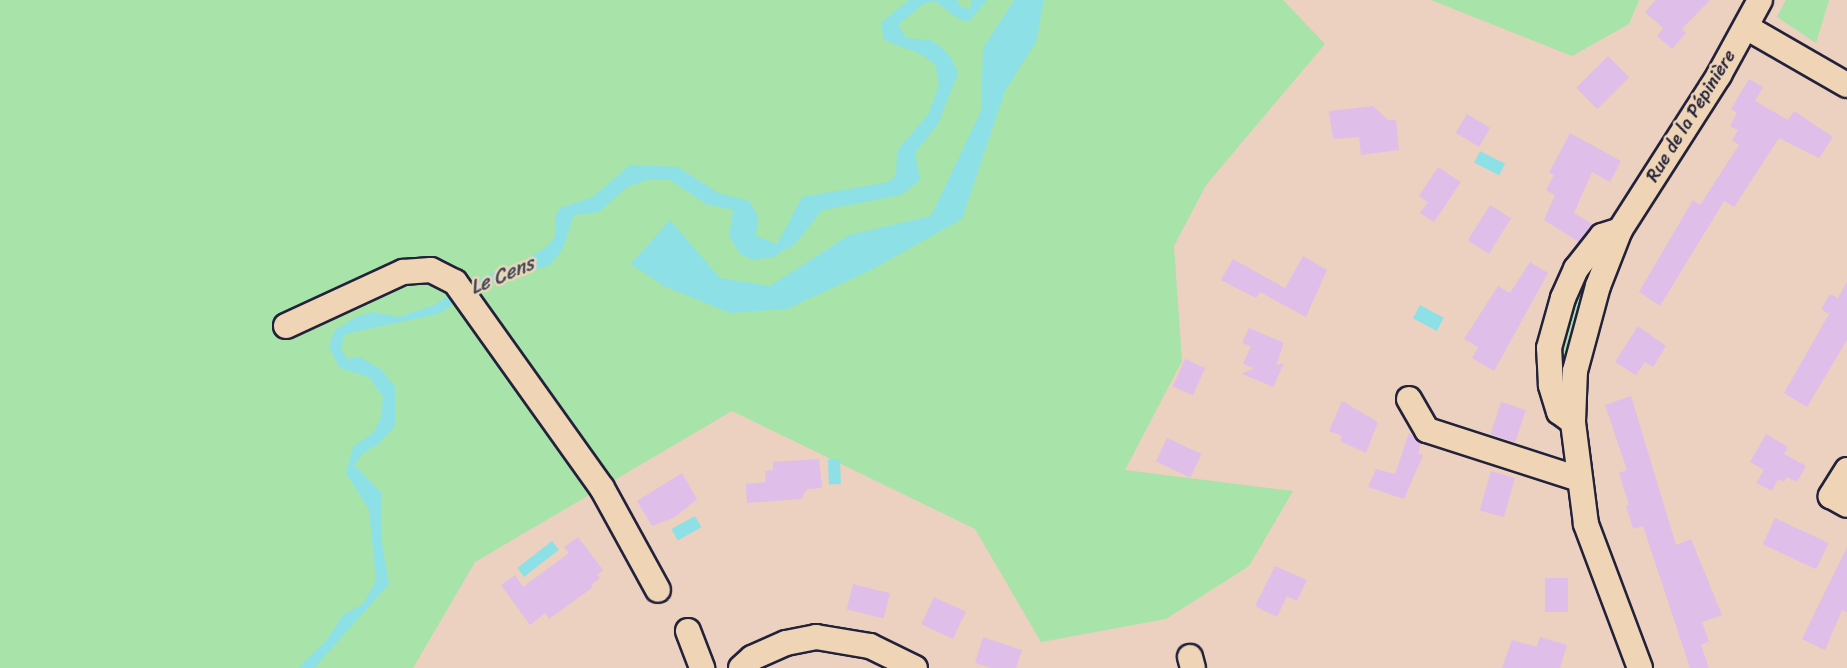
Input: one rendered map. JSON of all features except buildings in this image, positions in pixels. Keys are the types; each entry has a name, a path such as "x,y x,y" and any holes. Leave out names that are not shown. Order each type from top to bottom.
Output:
{"street":[{"name":"Rue de la Pépinière","path":"1640,668 1586,524 1573,422 1575,371 1584,331 1620,230 1746,27 1760,0"},
{"path":"1746,27 1847,85"},
{"path":"286,326 403,272 431,270 455,282 602,488 658,590"},
{"path":"1409,399 1427,430 1579,479"},
{"path":"1847,470 1831,496 1847,505"},
{"path":"688,631 702,668"},
{"path":"741,668 752,658 786,643 816,637 870,646 915,668"}],"green space":[{"path":"0,0 1283,0 1325,44 1206,185 1174,246 1182,361 1125,470 1293,491 1249,566 1166,619 1041,642 975,529 732,411 475,562 413,668 0,668"},
{"path":"1431,0 1639,0 1629,24 1572,56"},
{"path":"1786,0 1829,0 1816,43 1777,17"},
{"path":"1597,258 1583,288 1561,389 1557,362 1570,301"}],"water":[{"name":"Le Cens","path":"909,0 957,0 961,7 970,9 972,0 987,0 969,22 957,18 935,1 923,4 898,25 906,38 930,40 940,46 950,56 958,73 938,124 915,153 920,180 901,195 822,210 795,244 773,257 753,260 740,254 729,236 733,210 706,204 670,180 647,180 627,187 599,212 574,215 562,250 550,265 475,290 438,314 345,334 341,348 347,359 360,357 382,370 395,387 395,426 378,444 363,453 354,465 381,492 381,537 389,584 314,668 298,668 326,641 343,615 363,604 376,581 369,510 346,473 353,447 374,432 381,416 383,397 369,377 340,368 329,347 334,331 356,317 373,312 399,317 434,305 468,283 527,259 549,245 556,234 555,216 560,208 593,197 630,165 678,167 718,193 749,201 758,216 756,236 777,244 802,197 889,182 896,175 897,151 929,113 939,85 935,64 921,54 884,40 881,23"},
{"path":"1014,0 1044,0 1036,42 1005,91 962,219 873,269 787,309 730,313 664,286 631,264 670,220 720,278 770,286 849,235 931,216 981,111 983,48"},
{"path":"1480,151 1505,164 1499,175 1474,163"},
{"path":"1420,305 1444,318 1437,331 1413,318"},
{"path":"828,459 840,459 841,484 829,484"},
{"path":"695,516 701,527 678,540 671,529"},
{"path":"552,541 559,550 524,577 517,568"}]}
